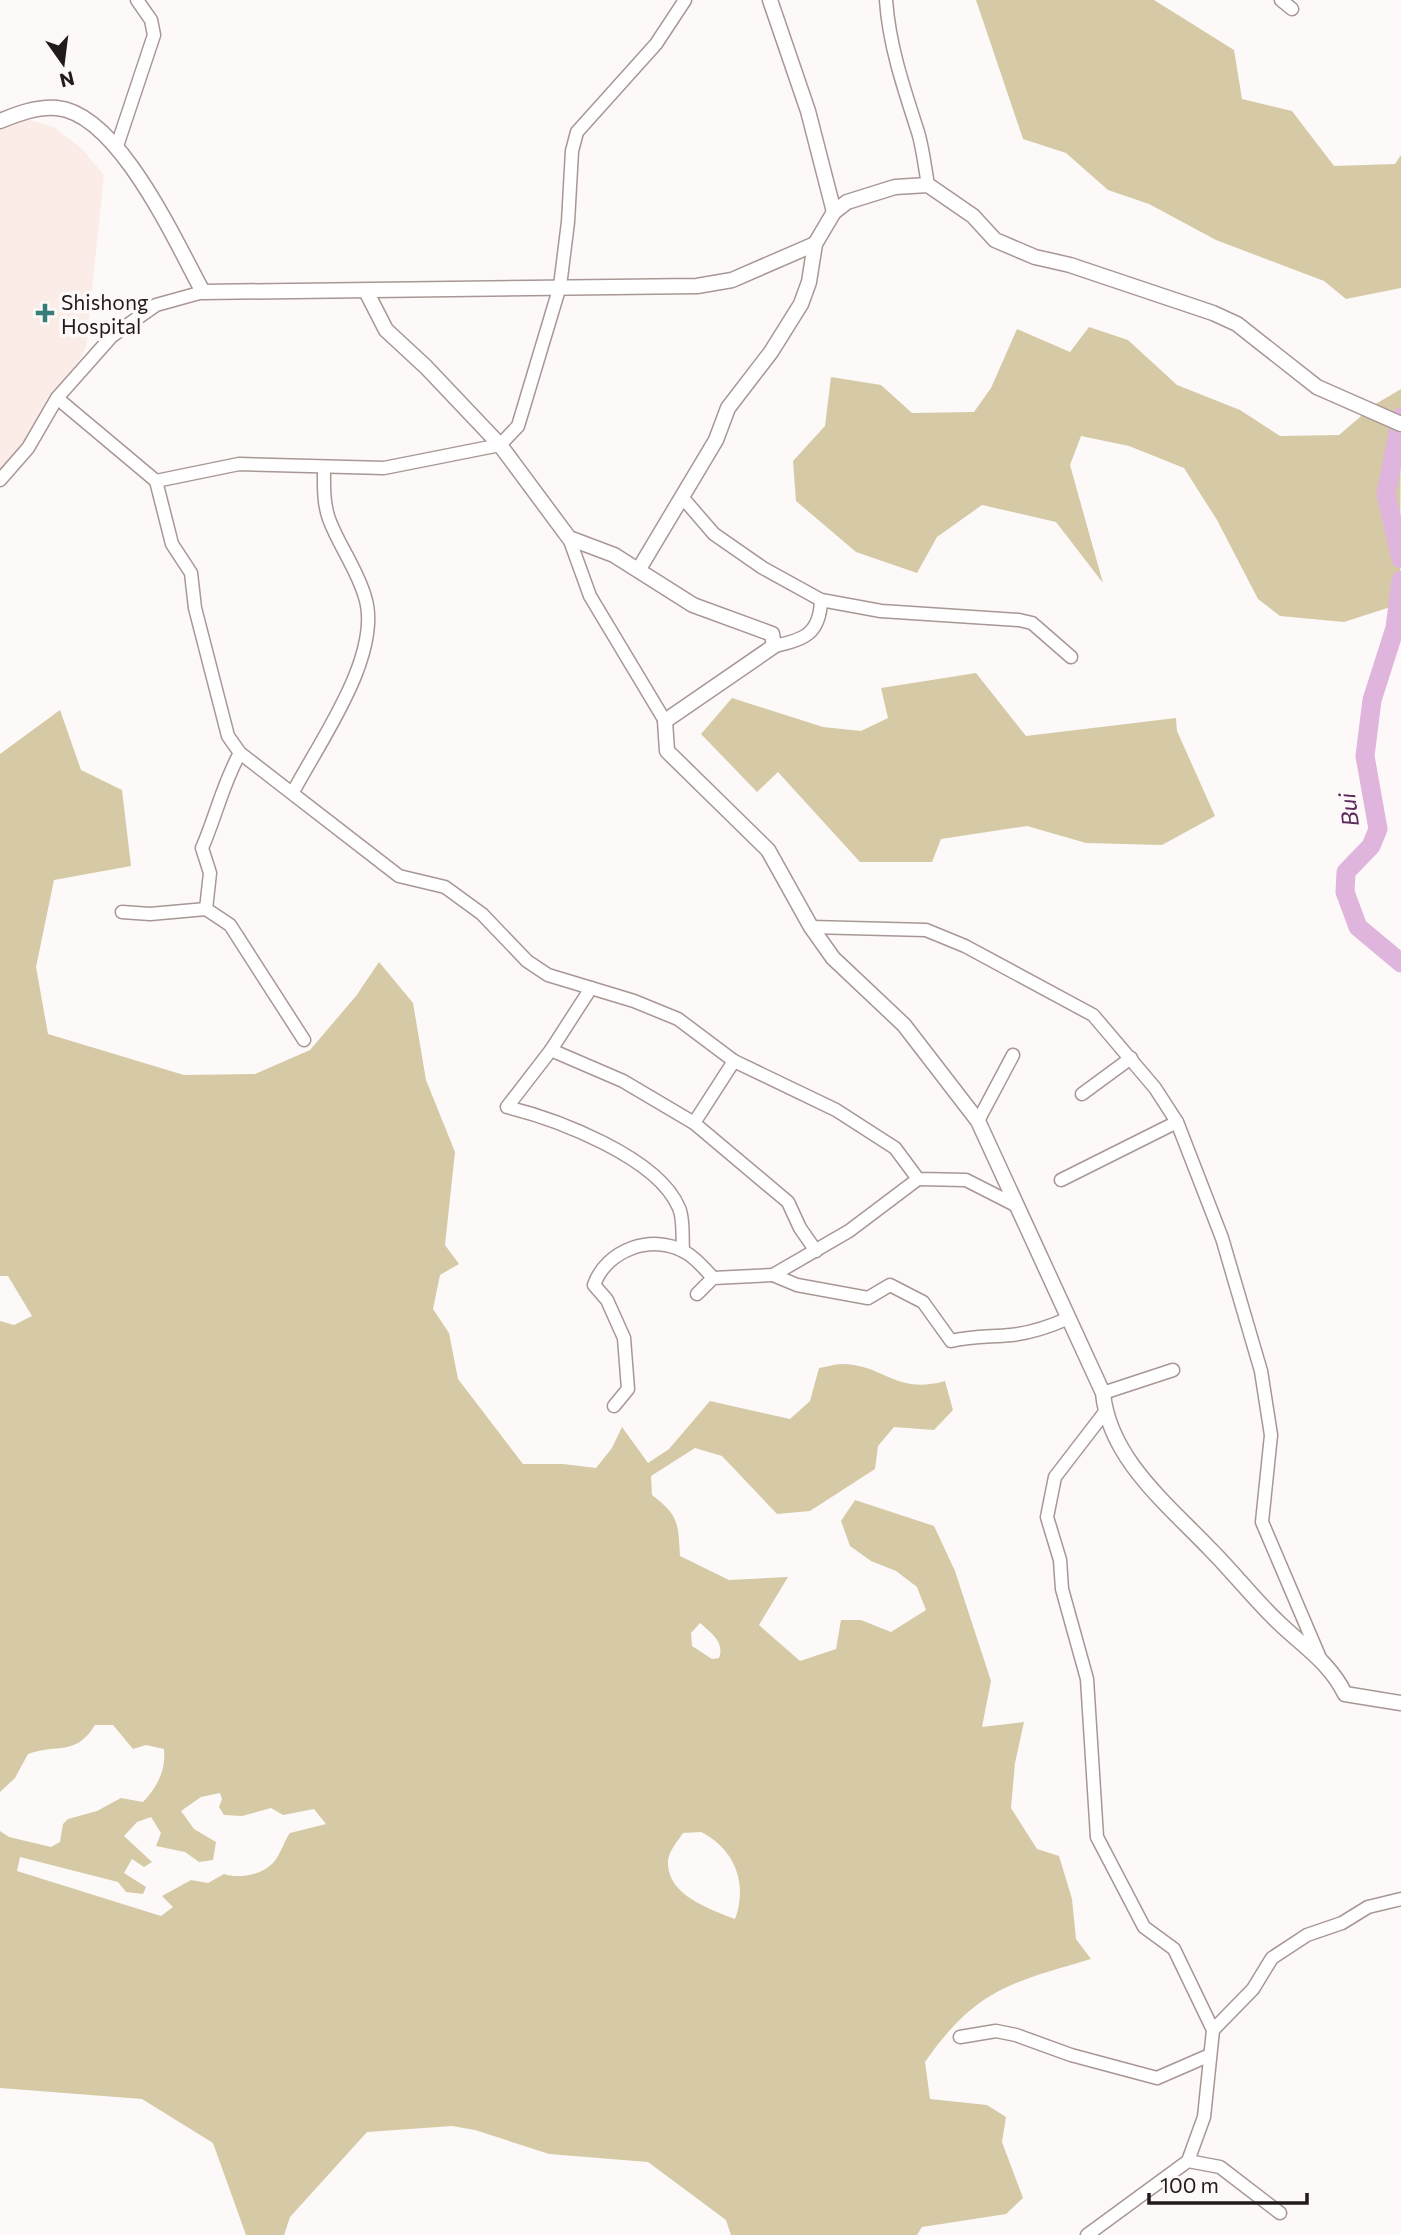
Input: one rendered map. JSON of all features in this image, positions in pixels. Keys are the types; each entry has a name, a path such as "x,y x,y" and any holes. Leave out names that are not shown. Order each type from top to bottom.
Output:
{"street":[{"path":"117,146 154,35 151,20 137,0"},
{"path":"156,481 239,464 384,468 500,445 517,426 560,286 568,222 572,151 577,132 656,44 685,0"},
{"path":"770,0 808,111 834,212"},
{"path":"886,0 888,35 909,111 918,133 928,185"},
{"path":"1281,0 1292,9"},
{"path":"0,121 25,111 58,107 94,125 117,146 157,207 203,292"},
{"path":"639,569 716,440 728,408 771,352 801,304 809,282 816,244 834,212 847,202 867,194 910,184 928,185 973,216 995,240 1035,257 1082,269 1213,313 1237,324 1317,387 1398,422"},
{"path":"0,480 28,447 57,398 88,361 123,328 156,305 203,292 560,286 601,290 637,285 697,286 732,280 816,244"},
{"path":"366,291 386,330 426,367 500,445 569,538 590,596 666,721 667,751 768,850 811,927 833,958 904,1025 978,1121 1103,1393 1105,1412 1133,1467 1276,1621 1320,1658 1338,1678 1345,1694 1401,1703"},
{"path":"57,398 156,481 172,544 191,573 195,608 228,736 240,753 399,876 445,887 482,914 527,961 548,975 678,1018 734,1061 836,1110 895,1147 918,1179"},
{"path":"293,792 360,669 368,643 366,598 328,518 323,495 324,467"},
{"path":"682,497 714,534 763,568 821,600 881,611 1019,620 1032,623 1071,657"},
{"path":"569,538 614,555 693,604 772,634 774,646"},
{"path":"666,721 774,646 794,642 809,634 820,619 821,600"},
{"path":"206,909 210,873 202,848 225,780 240,753"},
{"path":"122,912 150,914 206,909 230,925 304,1040"},
{"path":"811,927 926,930 965,946 1093,1015 1155,1088 1177,1122 1222,1238 1261,1371 1271,1435 1262,1522 1320,1658"},
{"path":"591,988 551,1050 507,1107 568,1126 596,1138 644,1169 671,1194 680,1209 683,1250"},
{"path":"551,1050 623,1081 694,1122 788,1202 800,1228 816,1251"},
{"path":"978,1121 1013,1055"},
{"path":"1082,1094 1131,1058"},
{"path":"694,1122 734,1061"},
{"path":"1061,1180 1177,1122"},
{"path":"773,1275 816,1251 881,1208 918,1179 966,1180 1017,1206"},
{"path":"614,1406 628,1389 624,1338 607,1300 594,1285 597,1275 611,1258 636,1245 659,1245 683,1250 713,1278"},
{"path":"697,1294 713,1278 773,1275 797,1285 868,1298 890,1285 922,1302 951,1341 972,1335 1012,1335 1048,1327 1069,1318"},
{"path":"1103,1393 1173,1370"},
{"path":"1087,2235 1188,2161 1204,2117 1213,2030 1174,1949 1144,1927 1097,1837 1087,1679 1062,1589 1060,1560 1047,1517 1055,1477 1105,1412"},
{"path":"1213,2030 1253,1989 1272,1958 1307,1935 1342,1923 1367,1908 1401,1899"},
{"path":"960,2037 996,2031 1016,2035 1071,2055 1157,2078 1210,2055"},
{"path":"1188,2161 1220,2167 1280,2213"}],"shaded area":[{"path":"976,0 1154,0 1234,50 1242,99 1292,111 1334,166 1395,164 1401,155 1401,288 1346,299 1324,281 1216,240 1149,204 1108,190 1066,153 1023,139"},
{"name":"Shishong Hospital","path":"24,118 54,127 82,149 104,175 86,348 33,443 0,484 0,122"},
{"path":"1089,327 1128,340 1177,385 1240,410 1280,436 1339,435 1374,405 1401,389 1400,604 1344,622 1280,616 1258,599 1217,520 1184,468 1129,446 1081,436 1070,465 1103,583 1056,522 982,505 937,537 917,573 856,552 796,501 793,461 825,426 831,377 881,385 912,413 974,412 991,388 1017,329 1070,352"},
{"path":"976,673 1026,736 1176,718 1177,731 1215,816 1162,845 1086,843 1027,826 941,839 932,862 860,862 778,772 757,792 701,734 732,698 823,727 861,731 888,718 881,688"},
{"path":"60,710 81,770 122,790 131,866 54,880 36,967 48,1034 184,1075 255,1074 310,1050 356,996 379,962 413,1003 426,1080 455,1152 445,1245 459,1264 440,1275 433,1309 449,1333 458,1379 523,1464 563,1464 596,1468 612,1448 622,1427 648,1463 669,1449 710,1401 790,1419 810,1401 819,1368 833,1365 856,1365 901,1382 914,1384 945,1381 953,1410 934,1430 894,1427 878,1446 875,1469 810,1511 777,1514 722,1456 695,1448 651,1476 652,1495 675,1521 680,1556 729,1580 788,1577 759,1625 800,1661 836,1649 841,1620 861,1620 891,1632 926,1610 917,1587 896,1571 871,1561 850,1546 841,1521 855,1500 934,1526 955,1571 991,1681 982,1727 1024,1722 1015,1763 1011,1808 1037,1849 1059,1856 1072,1899 1076,1939 1091,1959 1038,1975 997,1992 961,2018 925,2062 930,2099 987,2105 1006,2117 1002,2142 1023,2198 1006,2214 922,2227 917,2235 731,2235 726,2220 648,2162 549,2154 475,2130 452,2126 367,2132 290,2217 284,2235 246,2235 213,2143 142,2099 0,2088 0,1831 9,1837 51,1847 60,1842 63,1824 68,1819 97,1811 121,1798 143,1802 160,1777 164,1764 164,1749 146,1745 133,1749 113,1725 95,1725 88,1735 73,1745 28,1754 15,1778 0,1792 0,1321 14,1325 32,1316 8,1276 0,1276 0,754","holes":["700,1623 719,1643 719,1658 712,1659 692,1646 691,1633","220,1793 222,1799 219,1807 224,1815 242,1816 271,1808 283,1815 314,1809 326,1824 290,1833 275,1860 257,1873 243,1876 224,1874 208,1883 191,1880 162,1896 173,1907 161,1916 17,1871 20,1857 118,1882 126,1892 143,1894 146,1887 124,1873 132,1859 144,1867 152,1862 124,1836 137,1822 151,1817 161,1833 156,1846 185,1852 199,1862 213,1860 216,1842 194,1829 181,1811 201,1797","701,1832 713,1839 730,1858 736,1869 740,1893 735,1919 692,1899 675,1883 670,1874 668,1858 683,1833"]}],"waterway":[{"name":"Bui","path":"1401,417 1386,494 1401,559"},
{"name":"Bui","path":"1401,580 1395,628 1372,700 1365,756 1378,829 1371,846 1346,872 1345,892 1358,927 1401,963"}],"place":[{"name":"Shishong Hospital","path":"45,313"}]}
